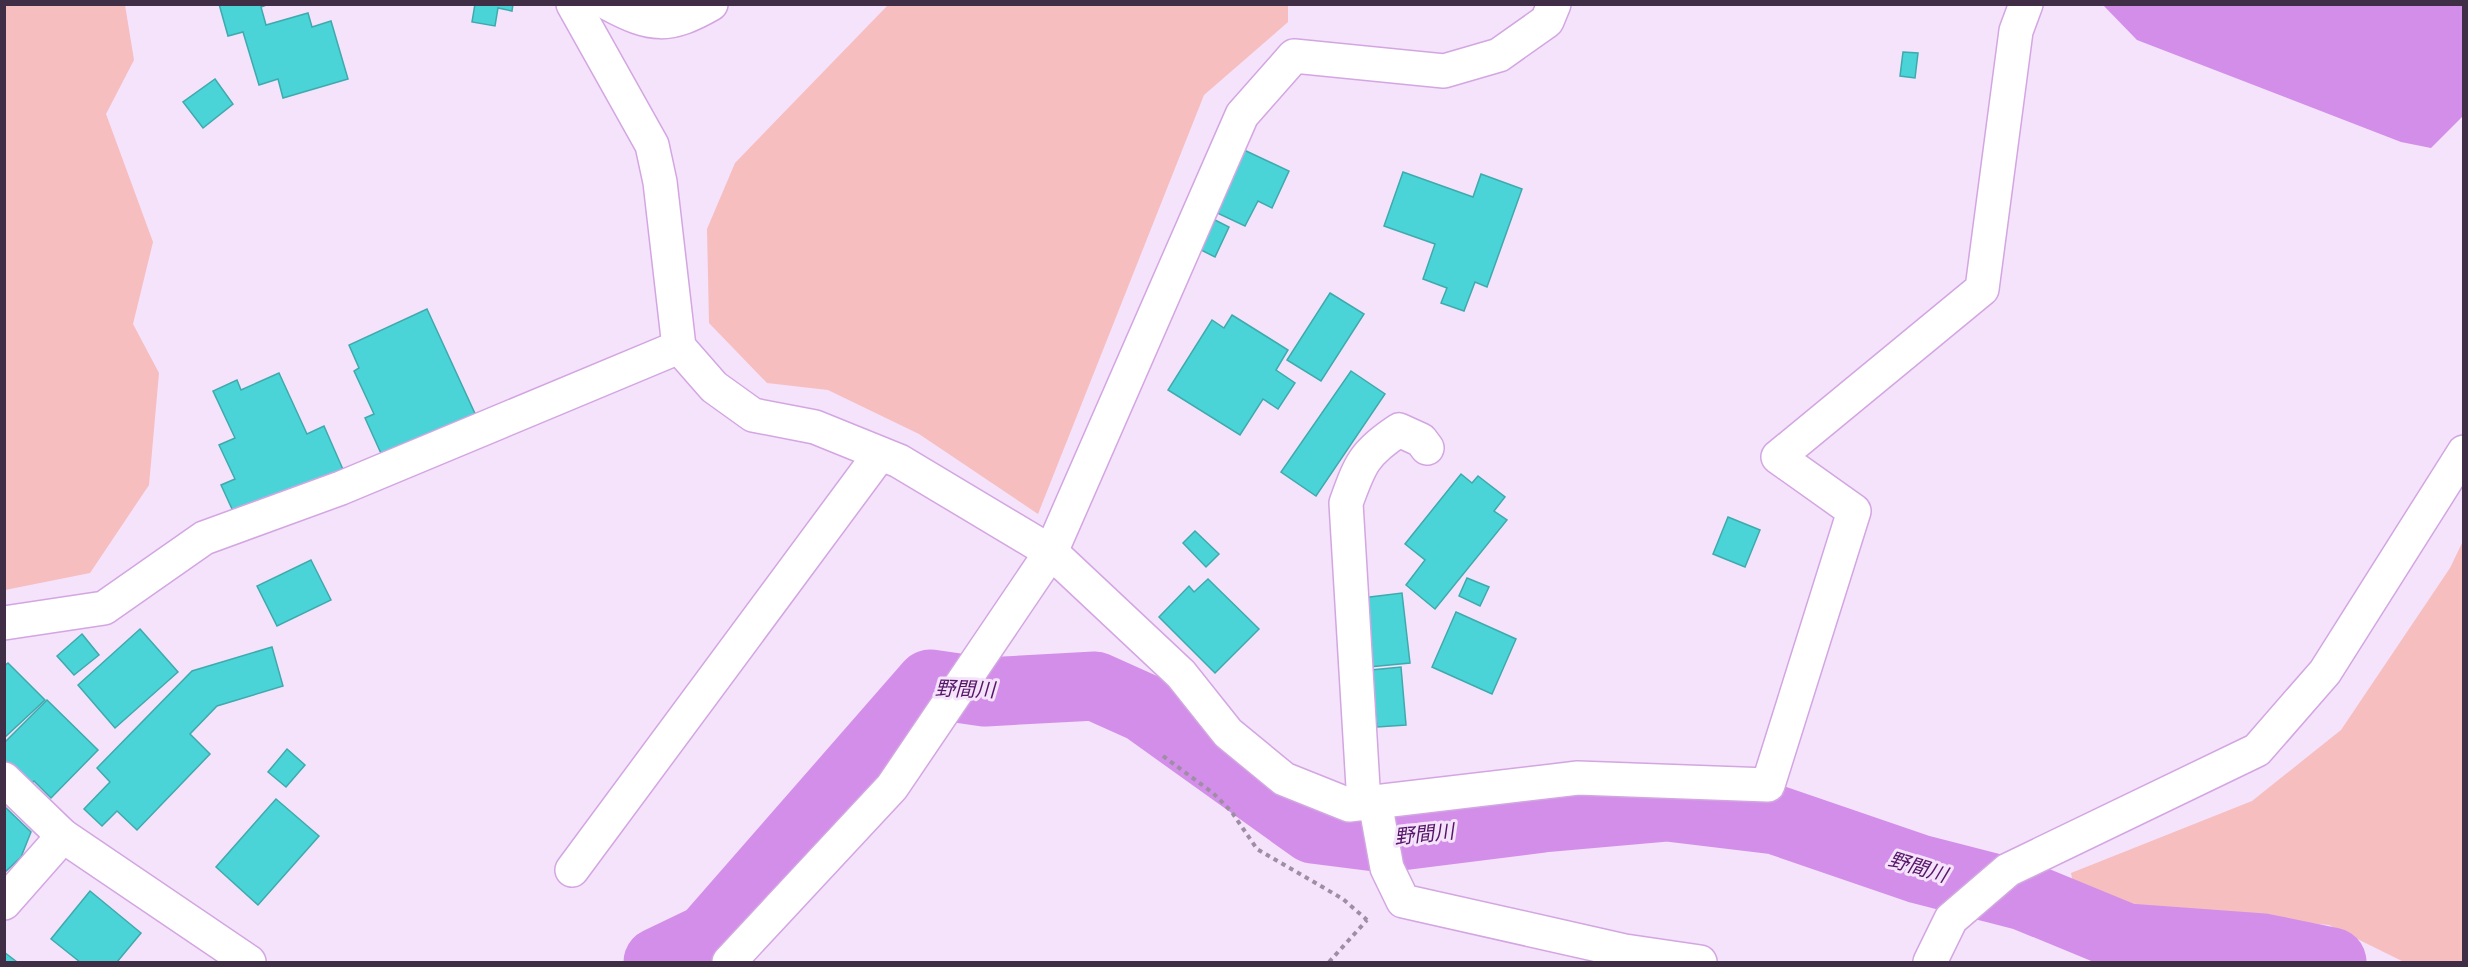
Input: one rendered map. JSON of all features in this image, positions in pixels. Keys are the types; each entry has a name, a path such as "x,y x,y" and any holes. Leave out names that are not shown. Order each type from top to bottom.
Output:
{"street":[{"path":"573,4 652,145 660,182 679,347 714,387 753,414 815,428 899,461 1050,552 1181,674 1228,733 1284,779 1349,805 1578,778 1768,784 1854,511 1778,457 1982,290 2016,31 2026,4"},
{"path":"609,4 654,23 683,20 711,4"},
{"path":"729,963 892,787 1050,552 1242,115 1294,57 1444,71 1499,55 1547,21 1554,4"},
{"path":"4,623 104,608 204,538 341,488 679,347"},
{"path":"1427,448 1421,440 1399,430 1373,447 1357,472 1346,503 1370,803 1387,868 1397,890 1403,901 1625,951 1700,963"},
{"path":"1930,963 1951,920 2008,870 2257,750 2325,672 2463,452"},
{"path":"572,870 880,454"},
{"path":"4,779 63,836 249,963"},
{"path":"4,903 63,836"}],"path":[{"path":"1163,756 1213,793 1231,811 1257,849 1343,898 1367,920"},
{"path":"1329,963 1397,890"}],"shaded area":[{"path":"5,4 125,5 134,60 106,114 153,242 133,324 159,373 149,485 90,573 5,590"},
{"path":"889,4 1288,5 1288,22 1204,95 1038,514 919,434 828,390 767,383 709,323 707,229 735,163"},
{"path":"2103,5 2463,5 2463,116 2431,148 2401,142 2137,40"},
{"path":"2463,541 2463,962 2404,962 2329,925 2141,908 2075,893 2071,873 2252,801 2341,730 2450,568"}],"building":[{"path":"219,4 269,4 261,7 266,25 308,13 312,27 331,21 348,79 283,98 278,79 259,85 243,32 228,36"},
{"path":"475,4 513,4 512,11 498,8 495,26 472,22"},
{"path":"1903,52 1918,53 1915,78 1900,76"},
{"path":"215,79 233,104 203,128 183,102"},
{"path":"1244,150 1289,171 1272,208 1258,201 1245,226 1215,212"},
{"path":"1403,172 1473,197 1481,174 1522,189 1487,287 1475,282 1464,311 1441,303 1447,288 1423,279 1435,244 1384,226"},
{"path":"1215,220 1229,227 1215,257 1201,250"},
{"path":"1330,293 1364,314 1321,381 1287,360"},
{"path":"427,309 477,418 384,460 365,418 374,414 354,371 359,368 349,345"},
{"path":"1232,315 1288,350 1276,370 1295,383 1278,409 1263,399 1240,435 1168,390 1212,320 1224,328"},
{"path":"1351,371 1385,394 1316,496 1281,472"},
{"path":"279,373 307,434 324,426 345,474 238,522 221,485 235,479 219,445 235,438 213,391 237,380 241,390"},
{"path":"1461,474 1472,483 1478,476 1505,497 1494,511 1507,520 1435,609 1406,585 1425,560 1405,544"},
{"path":"1728,517 1760,530 1745,567 1713,554"},
{"path":"1195,531 1219,554 1206,567 1183,543"},
{"path":"311,560 331,600 277,626 257,586"},
{"path":"1467,578 1489,587 1480,606 1459,596"},
{"path":"1208,579 1259,629 1215,673 1159,617 1189,586 1194,592"},
{"path":"1402,593 1410,663 1369,667 1362,598"},
{"path":"1456,612 1516,639 1492,694 1432,667"},
{"path":"140,629 178,672 115,728 78,685"},
{"path":"82,634 99,655 74,675 57,656"},
{"path":"272,647 283,686 217,706 190,734 210,754 137,830 117,811 102,826 84,809 110,782 97,768 192,671"},
{"path":"8,663 45,700 4,738 4,666"},
{"path":"1401,667 1406,725 1377,727 1371,670"},
{"path":"47,700 98,750 51,798 34,781 28,787 4,764 4,743"},
{"path":"287,749 305,765 286,787 268,772"},
{"path":"276,799 319,836 258,905 216,867"},
{"path":"4,806 31,832 21,857 4,873"},
{"path":"90,891 141,933 117,962 80,962 51,939"},
{"path":"4,952 17,962 4,962"}],"waterway":[{"name":"野間川","path":"658,962 708,938 930,684 985,692 1095,686 1144,708 1313,829 1384,838 1543,818 1668,807 1776,820 1919,869 2024,896 2126,938 2263,948 2332,962"}]}
